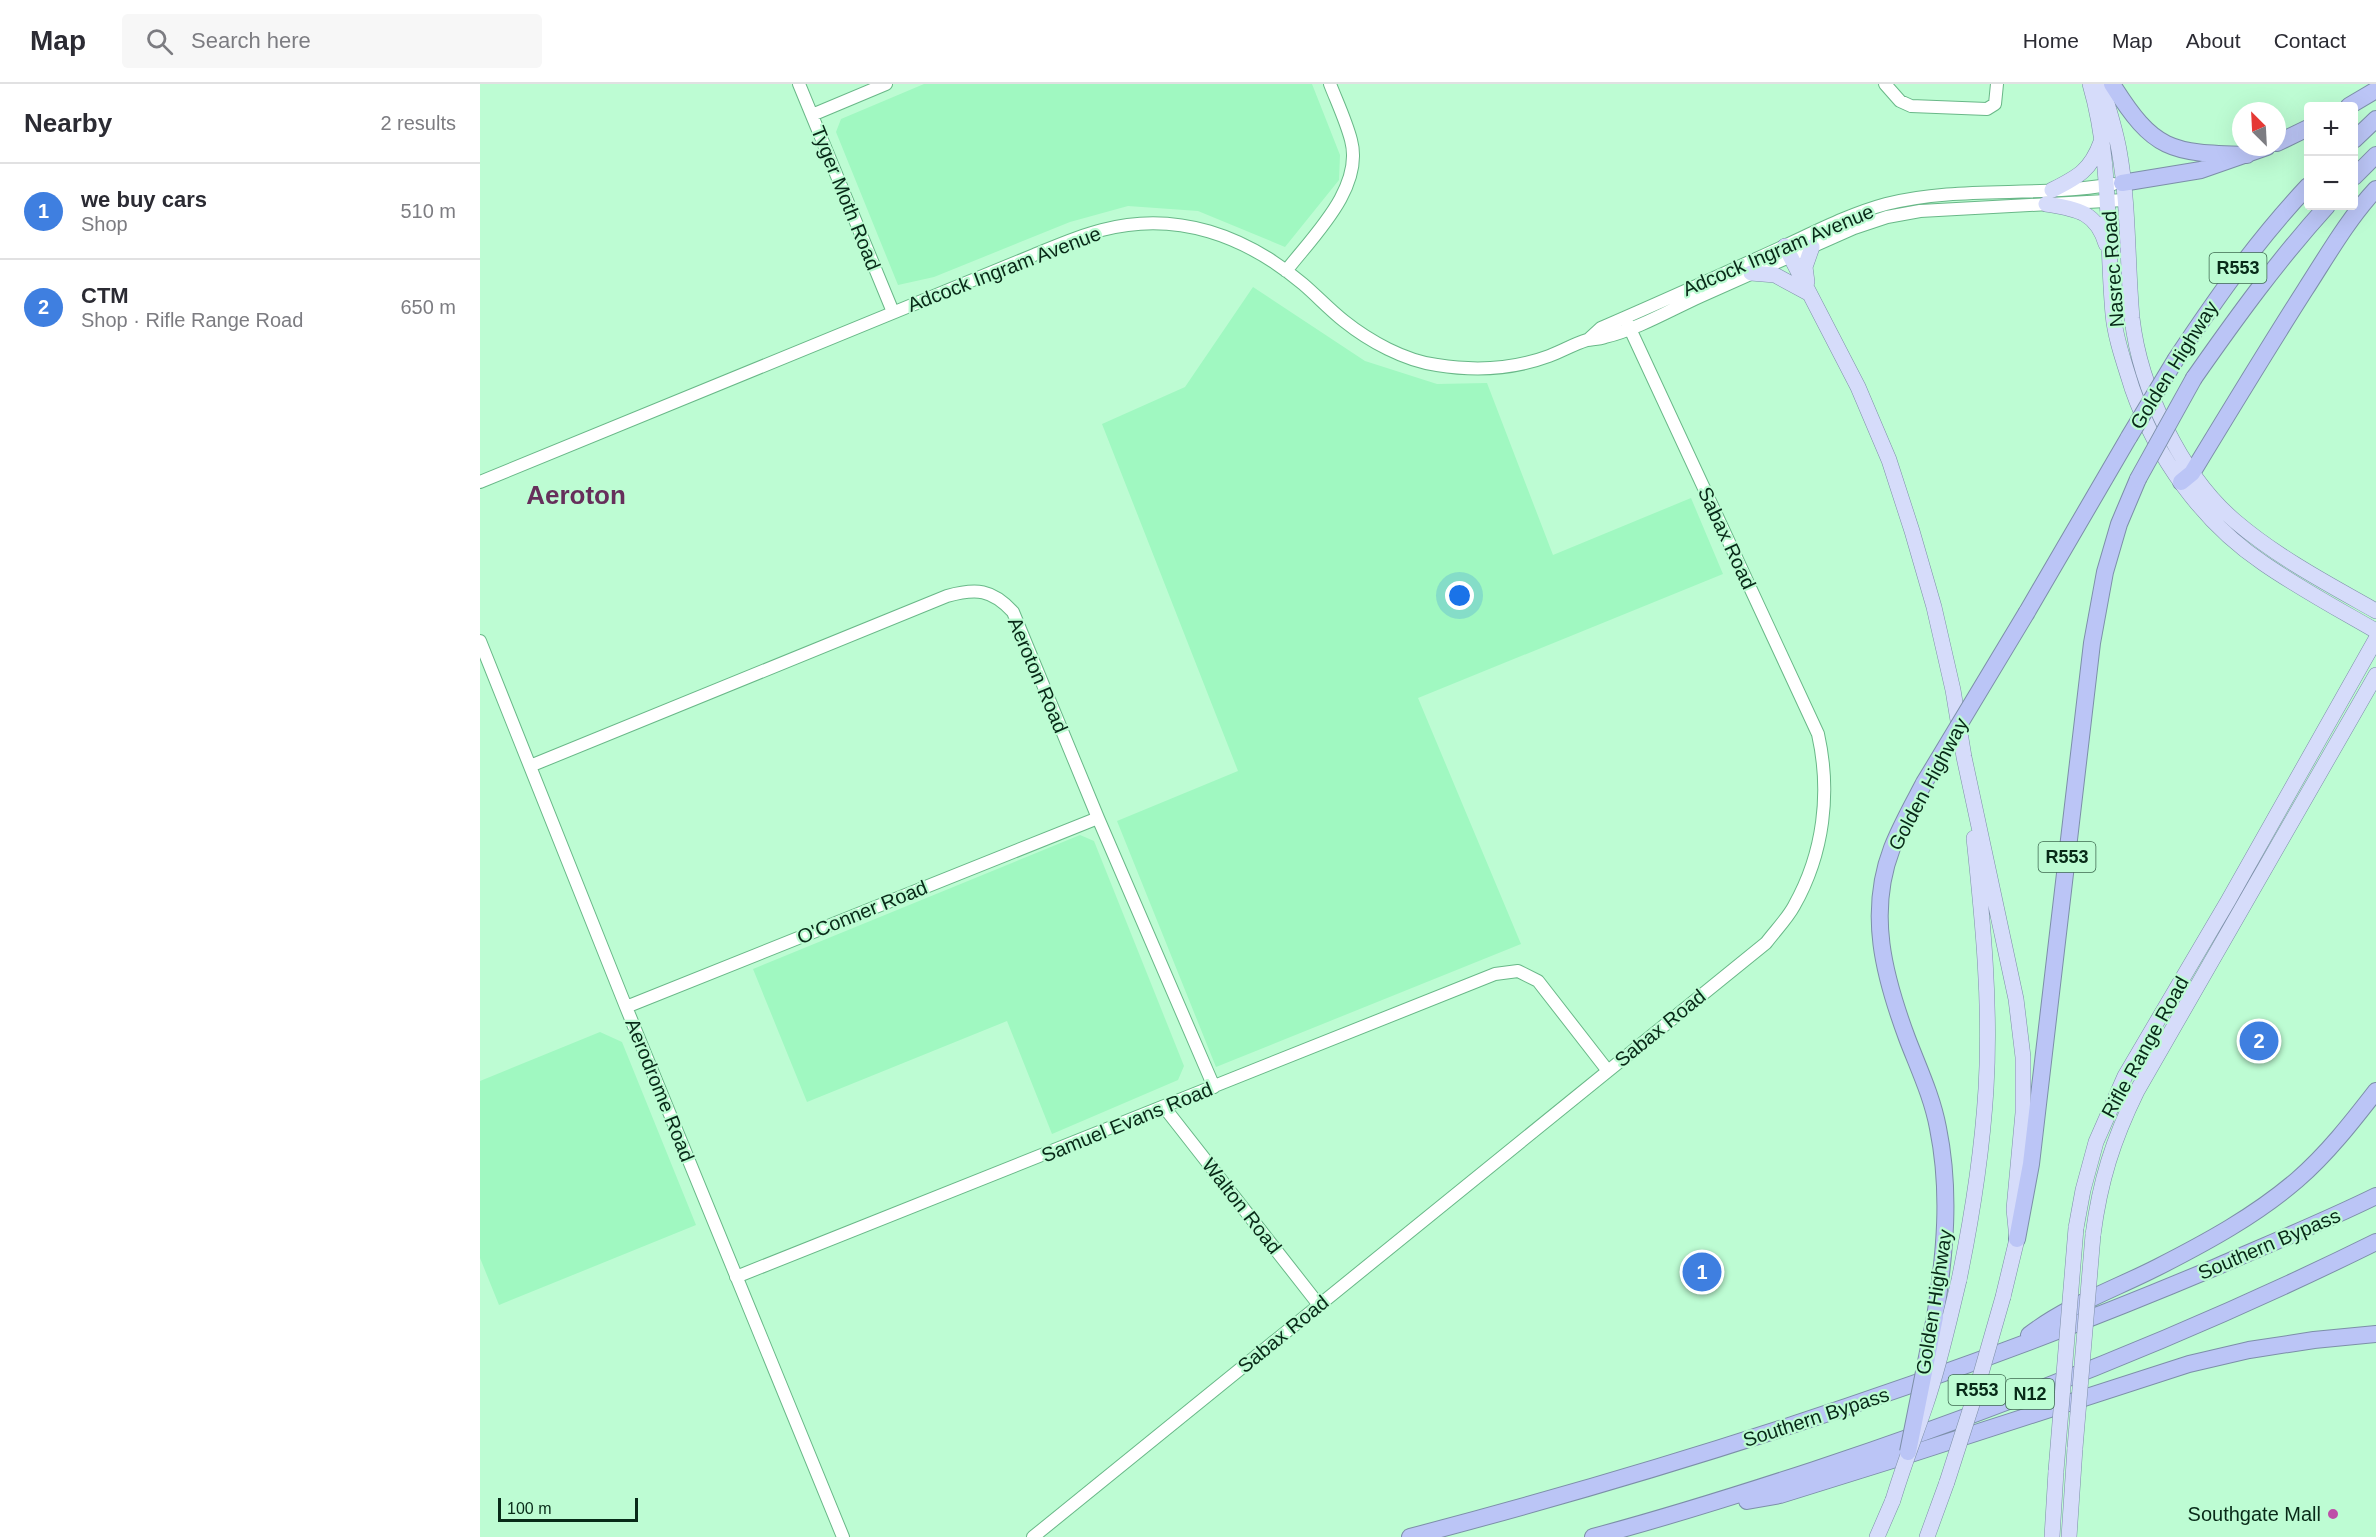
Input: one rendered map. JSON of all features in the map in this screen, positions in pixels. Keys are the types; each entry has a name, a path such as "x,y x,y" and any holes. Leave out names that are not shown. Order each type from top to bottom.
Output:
{"highway":[{"path":"2112,84 2141,126 2156,138 2186,151 2232,154"},
{"path":"2356,102 2376,90"},
{"path":"2358,136 2376,119"},
{"path":"2286,139 2304,130"},
{"path":"2358,173 2376,155"},
{"path":"2114,184 2201,170 2244,156"},
{"path":"2186,478 2324,259 2363,203 2376,189"},
{"name":"Golden Highway","path":"1908,1452 1942,1273 1946,1219 1944,1161 1929,1094 1890,989 1879,929 1880,899 1887,862 1903,822 1924,783 2176,359 2224,287 2274,222 2304,190"},
{"name":"Golden Highway","path":"2017,1239 2031,1164 2092,643 2105,572 2119,524 2138,479 2194,378 2290,247 2323,210"},
{"path":"2012,1349 2060,1314 2182,1255 2260,1209 2298,1179 2321,1156 2376,1091"},
{"name":"Southern Bypass","path":"1410,1537 1533,1505 1767,1434 2012,1349 2132,1302 2376,1196"},
{"name":"N12","path":"1593,1537 1672,1516 1953,1423 2049,1386 2263,1297 2376,1242"},
{"path":"1672,1516 1780,1495 2200,1361 2249,1350 2314,1340 2376,1334"}],"main road":[{"name":"Nasrec Road","path":"2090,84 2114,184 2133,321 2142,363 2162,419 2200,507 2222,531 2258,559 2376,631"},
{"name":"Nasrec Road","path":"2101,84 2119,151 2114,184"},
{"path":"2102,140 2096,156 2087,169 2049,197 2089,216 2102,232 2111,261"},
{"name":"Nasrec Road","path":"2116,201 2111,261 2113,316 2138,405 2153,438 2186,478 2234,521 2294,564 2376,612"},
{"path":"1810,294 1805,267 1812,247"},
{"path":"1787,251 1858,387 1889,460 1934,608 1953,690 1964,757 1985,941 1987,1056 1978,1176 1959,1280 1926,1404 1908,1452"},
{"path":"1751,273 1774,275 1810,294"},
{"path":"2355,599 2376,605"},
{"path":"2354,617 2366,637 2365,658"},
{"name":"Rifle Range Road","path":"2052,1537 2076,1228 2096,1142 2125,1076 2228,901 2376,639"},
{"name":"Rifle Range Road","path":"2068,1537 2092,1235 2098,1199 2115,1137 2137,1091 2376,675"},
{"path":"1964,757 2012,976 2023,1057 2023,1113 2014,1209 2017,1239"},
{"name":"Golden Highway","path":"1927,1537 1974,1398 2017,1239"},
{"name":"Golden Highway","path":"1877,1537 1893,1500 1908,1452"}],"street":[{"name":"Tyger Moth Road","path":"800,84 893,312"},
{"path":"812,115 886,84"},
{"path":"1286,271 1339,201 1351,177 1353,154 1351,141 1330,84"},
{"path":"1885,84 1900,101 1911,106 1987,109 1995,104 1997,84"},
{"name":"Adcock Ingram Avenue","path":"1627,323 1787,251 1812,247 1854,228 1909,213 2010,205 2114,184"},
{"name":"Adcock Ingram Avenue","path":"480,482 1086,235 1132,225 1169,224 1224,236 1268,257 1358,331 1391,349 1435,365 1500,367 1549,356 1588,340 1601,328 1627,323 1751,273 1850,216 1885,204 1963,193 2116,201"},
{"name":"Sabax Road","path":"1033,1537 1766,943 1794,907 1809,874 1822,829 1825,769 1815,726 1627,323"},
{"name":"Aeroton Road","path":"530,765 947,596 977,590 1000,598 1013,612 1098,818 1214,1087"},
{"name":"Aerodrome Road","path":"480,641 626,1007 843,1537"},
{"name":"O'Conner Road","path":"626,1007 1098,818"},
{"name":"Samuel Evans Road","path":"736,1277 1495,974 1518,971 1538,981 1608,1071"},
{"name":"Walton Road","path":"1164,1107 1319,1305"}],"shaded area":[{"path":"924,84 1312,84 1340,155 1339,180 1285,247 1198,211 1128,206 1070,222 934,277 898,285 836,132 841,119"},
{"path":"1253,287 1365,361 1437,384 1487,383 1553,555 1691,498 1723,574 1418,698 1521,944 1216,1067 1117,821 1238,771 1102,424 1185,387"},
{"path":"1080,835 1094,841 1184,1066 1178,1080 1052,1134 1007,1021 807,1102 753,969"},
{"path":"600,1032 622,1042 696,1225 499,1305 480,1258 480,1081"}],"place":[{"name":"CTM","path":"2259,1041"},
{"name":"we buy cars","path":"1702,1272"},
{"name":"Southgate Mall","path":"2333,1514"}],"district":[{"name":"Aeroton","path":"576,495"}]}
